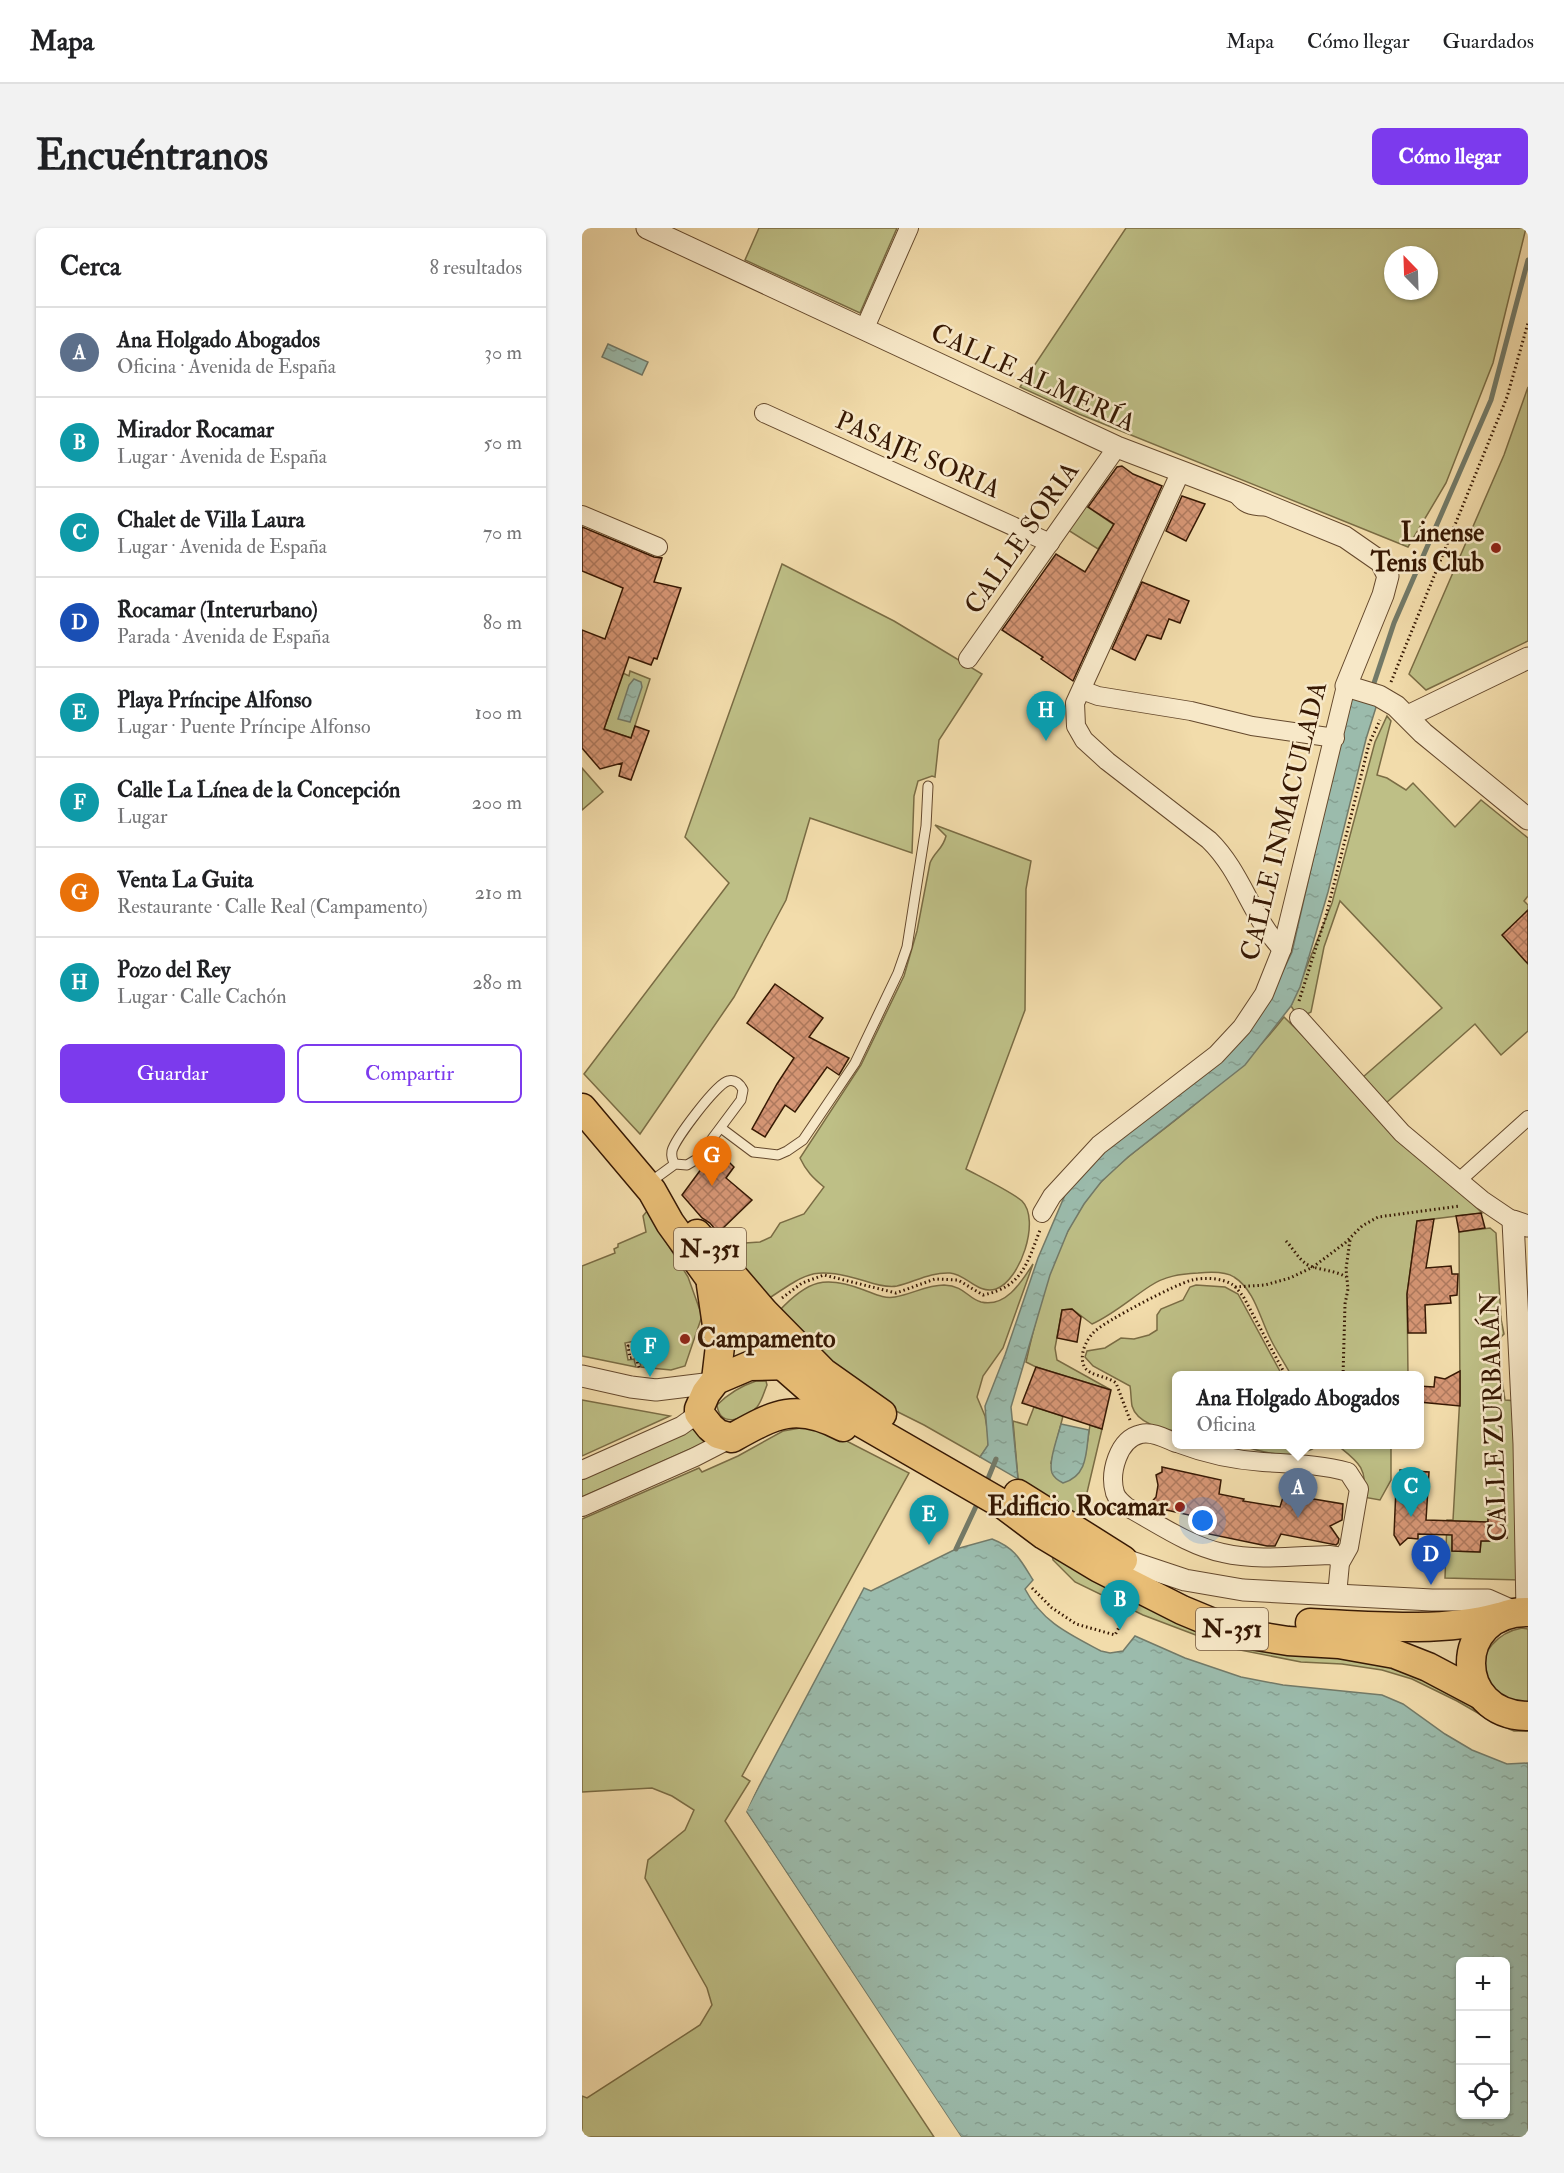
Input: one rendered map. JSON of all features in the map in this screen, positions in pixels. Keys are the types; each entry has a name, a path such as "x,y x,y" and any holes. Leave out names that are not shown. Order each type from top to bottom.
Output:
{"highway":[{"name":"N-351","path":"582,1108 650,1188 680,1214 764,1312 824,1373 865,1404 910,1449"},
{"name":"N-351","path":"650,1188 670,1223 710,1280 740,1320 781,1364 822,1400 910,1449"},
{"path":"710,1280 720,1346 715,1382"},
{"path":"764,1312 764,1323 781,1352 777,1396 764,1420"},
{"path":"865,1404 835,1395 804,1369 792,1364 781,1364 749,1366 715,1382 706,1393 699,1411 718,1434 732,1438 764,1420 789,1413 812,1413 910,1449 1005,1503"},
{"name":"N-351","path":"1005,1503 1176,1587 1227,1608 1295,1623 1413,1626 1470,1624 1516,1607"},
{"name":"N-351","path":"1005,1503 1044,1535 1140,1591 1223,1627 1268,1637 1348,1645 1395,1654 1428,1667 1481,1695 1494,1708 1509,1715 1528,1716"},
{"path":"1481,1695 1471,1671 1474,1644 1484,1628 1516,1607"}],"street":[{"name":"CALLE ALMERÍA","path":"647,228 1117,447 1345,537 1360,545 1384,565 1387,580"},
{"path":"864,330 909,228"},
{"name":"PASAJE SORIA","path":"764,413 1050,543"},
{"name":"CALLE SORIA","path":"968,659 1117,447"},
{"path":"1181,471 1075,704 1076,726 1084,740 1107,761 1209,840 1221,852 1264,926 1282,949"},
{"path":"582,515 658,547"},
{"name":"CALLE INMACULADA","path":"1042,1213 1052,1196 1099,1145 1216,1055 1242,1027 1264,994 1282,949 1349,687 1387,580"},
{"path":"1408,716 1528,658"},
{"path":"1349,687 1384,698 1408,716 1423,734 1526,814"},
{"path":"1082,690 1098,696 1191,711 1252,726 1335,738"},
{"path":"1299,1018 1402,1133 1482,1200 1521,1224"},
{"path":"1458,1181 1528,1118"},
{"name":"CALLE ZURBARÁN","path":"1516,1607 1526,1444 1521,1224"},
{"path":"582,1376 656,1390 715,1382"},
{"path":"582,1470 681,1426 699,1411 656,1390"},
{"path":"1172,1442 1152,1434 1141,1434 1132,1437 1122,1448 1114,1472 1115,1492 1119,1501 1195,1543 1223,1553 1261,1557 1329,1555 1336,1556 1340,1563"},
{"path":"582,1507 695,1458 732,1438"},
{"path":"1192,1449 1260,1462 1308,1464 1348,1472 1359,1489 1349,1547 1340,1563 1337,1595"},
{"path":"1122,1559 1185,1580 1243,1590 1516,1607"}],"lane":[{"path":"721,1128 753,1152 778,1155 787,1151 803,1140 855,1063 898,973 907,947 924,837 928,786"},
{"path":"650,1188 675,1164 687,1165 697,1159 743,1094 740,1085 733,1080 726,1081 716,1090 676,1143 672,1155 675,1164"}],"path":[{"path":"1299,1018 1297,1012 1300,998 1326,916 1369,744 1384,698 1507,398 1528,322"},
{"path":"1235,1287 1265,1285 1290,1278 1313,1267 1350,1239 1362,1226 1378,1217 1474,1204 1482,1200"},
{"path":"764,1312 802,1283 824,1275 896,1293 935,1279 958,1280 983,1295 1001,1291 1022,1274 1040,1231 1042,1213"},
{"path":"1343,1371 1345,1304 1348,1289 1346,1277 1350,1239"},
{"path":"1286,1241 1305,1263 1313,1267 1336,1271 1346,1277"},
{"path":"1132,1437 1129,1414 1116,1383 1088,1371 1084,1366 1084,1348 1093,1332 1107,1322 1193,1279 1220,1280 1235,1287 1243,1296 1283,1371"},
{"path":"638,1345 640,1357 636,1358 630,1358 628,1346 638,1345"},
{"path":"636,1358 639,1370 657,1373 656,1390"},
{"path":"1032,1588 1052,1608 1076,1624 1115,1635 1126,1614"}],"green space":[{"path":"759,228 897,228 860,313 745,260"},
{"path":"1126,228 1526,228 1493,363 1446,483 1408,547 1079,414 1020,387"},
{"name":"Linense Tenis Club","path":"1528,387 1528,641 1426,690 1409,674 1504,455"},
{"path":"1085,505 1114,525 1098,549 1068,530"},
{"path":"782,564 894,621 982,674 939,740 935,777 918,781 914,796 912,853 810,818 786,900 734,997 640,1134 584,1074 729,883 685,837"},
{"path":"630,671 650,679 631,738 604,729 623,673 629,676"},
{"path":"1387,716 1391,721 1377,775 1387,778 1406,790 1413,783 1455,827 1481,800 1528,838 1528,896 1524,901 1528,905 1528,1031 1501,1055 1475,1024 1386,1103 1363,1077 1442,1008 1340,901 1324,947 1311,1012 1299,1018 1291,1006 1332,903 1375,742"},
{"path":"582,768 603,792 582,810"},
{"path":"935,825 1031,861 1026,889 1025,1010 966,1169 1022,1201 1027,1210 1029,1222 1025,1249 1013,1275 1005,1284 996,1289 983,1289 950,1273 936,1274 897,1286 889,1286 824,1273 804,1277 768,1299 715,1235 722,1228 733,1239 745,1243 760,1242 771,1237 780,1223 804,1214 824,1187 810,1174 800,1158 861,1065 904,976 917,931 930,863 946,836"},
{"path":"1284,1017 1482,1213 1417,1221 1407,1294 1408,1371 1289,1371 1247,1289 1234,1277 1216,1272 1185,1274 1161,1280 1108,1316 1092,1324 1072,1309 1062,1310 1055,1348 1057,1360 1111,1390 1026,1362 1037,1314 1052,1267 1073,1222 1086,1201 1116,1167 1199,1101 1258,1048"},
{"path":"647,1211 688,1277 702,1316 685,1366 671,1370 641,1367 639,1359 643,1358 640,1340 625,1343 628,1360 634,1359 636,1367 582,1356 582,1266 615,1253 614,1249 618,1247 618,1244 646,1232 643,1216"},
{"path":"1490,1228 1496,1233 1501,1319 1504,1334 1498,1340 1497,1345 1505,1400 1518,1401 1521,1580 1445,1578 1447,1520 1453,1520 1460,1395 1459,1232","holes":["1489,1511 1505,1512 1506,1538 1481,1541 1480,1552 1452,1551 1453,1521 1488,1522"]},
{"path":"1033,1264 1003,1348 983,1376 977,1397 985,1416 988,1434 988,1446 980,1457 890,1408 853,1382 779,1311 808,1287 828,1282 850,1285 887,1297 901,1296 932,1286 944,1285 957,1288 981,1302 990,1303 1012,1292"},
{"path":"1196,1285 1225,1287 1238,1294 1280,1371 1172,1371 1172,1430 1157,1427 1139,1417 1132,1406 1130,1386 1093,1366 1085,1357 1087,1351 1105,1348 1121,1338 1134,1339 1157,1330 1157,1315 1161,1309 1183,1300 1190,1287"},
{"path":"756,1381 766,1381 767,1385 757,1407 747,1415 734,1420 723,1417 717,1405 735,1390"},
{"path":"582,1400 670,1416 582,1456"},
{"path":"1034,1407 1063,1416 1051,1463 1085,1457 1090,1425 1102,1429 1081,1518 1018,1479 1013,1421 1027,1425"},
{"path":"806,1427 829,1432 909,1473 742,1776 750,1781 725,1821 934,2137 582,2137 582,2096 587,2098 700,2025 712,2005 707,1988 645,1878 648,1860 685,1830 694,1810 672,1796 652,1788 582,1792 582,1519 699,1468 702,1472 738,1456 783,1431"},
{"path":"692,1428 701,1429 706,1440 704,1443 582,1497 582,1477"},
{"path":"1253,1449 1312,1449 1290,1455"},
{"path":"1342,1449 1391,1449 1391,1480 1380,1500 1363,1497 1363,1472"},
{"path":"1052,1554 1342,1657 1406,1669 1466,1701 1476,1711 1497,1722 1514,1728 1528,1729 1528,1731 1514,1731 1497,1724 1412,1679 1382,1670 1342,1664 1301,1662 1230,1648 1143,1615 1075,1582 1053,1560"},
{"path":"1522,1628 1528,1629 1528,1703 1501,1697 1487,1681 1484,1669 1484,1660 1492,1645 1506,1634"}],"water":[{"path":"608,344 648,362 642,375 602,357"},
{"path":"634,679 641,682 642,687 630,722 618,719 629,685"},
{"path":"1351,693 1378,701 1366,739 1328,892 1300,987 1291,1006 1245,1065 1128,1157 1101,1182 1084,1204 1068,1231 1050,1275 1011,1407 1018,1479 980,1457 988,1445 985,1406 1038,1258 1068,1188 1083,1170 1270,998 1292,952"},
{"path":"1061,1424 1089,1430 1086,1455 1081,1469 1071,1480 1063,1483 1054,1476 1051,1468"},
{"path":"992,1539 1012,1550 1020,1560 1033,1580 1025,1589 1048,1619 1101,1651 1110,1653 1123,1651 1135,1636 1185,1658 1241,1677 1283,1685 1382,1695 1403,1704 1472,1750 1507,1764 1528,1763 1528,2137 961,2137 746,1811 864,1588 871,1591 956,1549"}],"pier":[{"path":"756,1785 758,1786 746,1812 961,2137 957,2137 743,1813"}],"building":[{"path":"1122,466 1133,474 1162,486 1073,681 1041,659 1043,657 1002,630 1056,554 1085,572 1114,524 1088,507 1117,467"},
{"path":"1182,496 1205,504 1186,541 1166,531"},
{"path":"582,527 654,557 662,558 654,582 681,588 657,659 654,658 651,665 629,657 604,729 631,738 635,726 649,731 631,780 619,776 622,763 600,769 582,748 582,630 605,639 623,588 582,571"},
{"path":"1142,582 1189,601 1180,623 1169,619 1161,639 1147,635 1135,660 1112,649"},
{"path":"1528,910 1528,964 1502,935"},
{"path":"775,984 823,1018 809,1037 849,1058 839,1075 827,1067 795,1112 785,1105 765,1137 752,1129 794,1058 747,1023"},
{"path":"716,1149 734,1167 726,1178 752,1200 718,1233 682,1195"},
{"path":"1481,1213 1485,1228 1459,1232 1456,1216"},
{"path":"1434,1219 1426,1268 1451,1266 1452,1274 1458,1274 1457,1295 1450,1296 1451,1303 1425,1305 1426,1333 1408,1333 1407,1294 1417,1221"},
{"path":"1072,1309 1081,1317 1077,1342 1057,1338 1062,1310"},
{"path":"1036,1367 1111,1390 1102,1429 1022,1403"},
{"path":"1460,1371 1460,1406 1424,1402 1424,1386 1434,1387 1435,1377 1445,1379"},
{"name":"Edificio Rocamar","path":"1162,1467 1221,1480 1219,1494 1244,1499 1243,1501 1280,1507 1284,1494 1343,1504 1342,1520 1330,1526 1339,1539 1338,1543 1336,1545 1281,1534 1275,1546 1267,1546 1209,1534 1212,1520 1148,1506 1156,1497 1158,1485 1156,1475 1162,1472"},
{"path":"1400,1470 1429,1472 1426,1520 1488,1522 1488,1511 1505,1511 1507,1538 1481,1541 1480,1552 1452,1551 1452,1535 1418,1534 1418,1539 1408,1538 1400,1545 1394,1535 1396,1487 1399,1487"}],"waterway":[{"path":"1372,689 1394,623 1491,400 1528,260"},
{"path":"985,1486 996,1459"},
{"path":"956,1549 979,1500"}],"place":[{"name":"Linense Tenis Club","path":"1496,548"},
{"name":"Pozo del Rey","path":"1046,741"},
{"name":"Venta La Guita","path":"712,1186"},
{"name":"Campamento","path":"685,1339"},
{"name":"Calle La Línea de la Concepción","path":"650,1377"},
{"name":"Edificio Rocamar","path":"1180,1507"},
{"name":"Chalet de Villa Laura","path":"1411,1517"},
{"name":"Ana Holgado Abogados","path":"1298,1518"},
{"name":"Playa Príncipe Alfonso","path":"929,1545"},
{"name":"Rocamar (Interurbano)","path":"1431,1585"},
{"name":"Mirador Rocamar","path":"1120,1630"}]}
